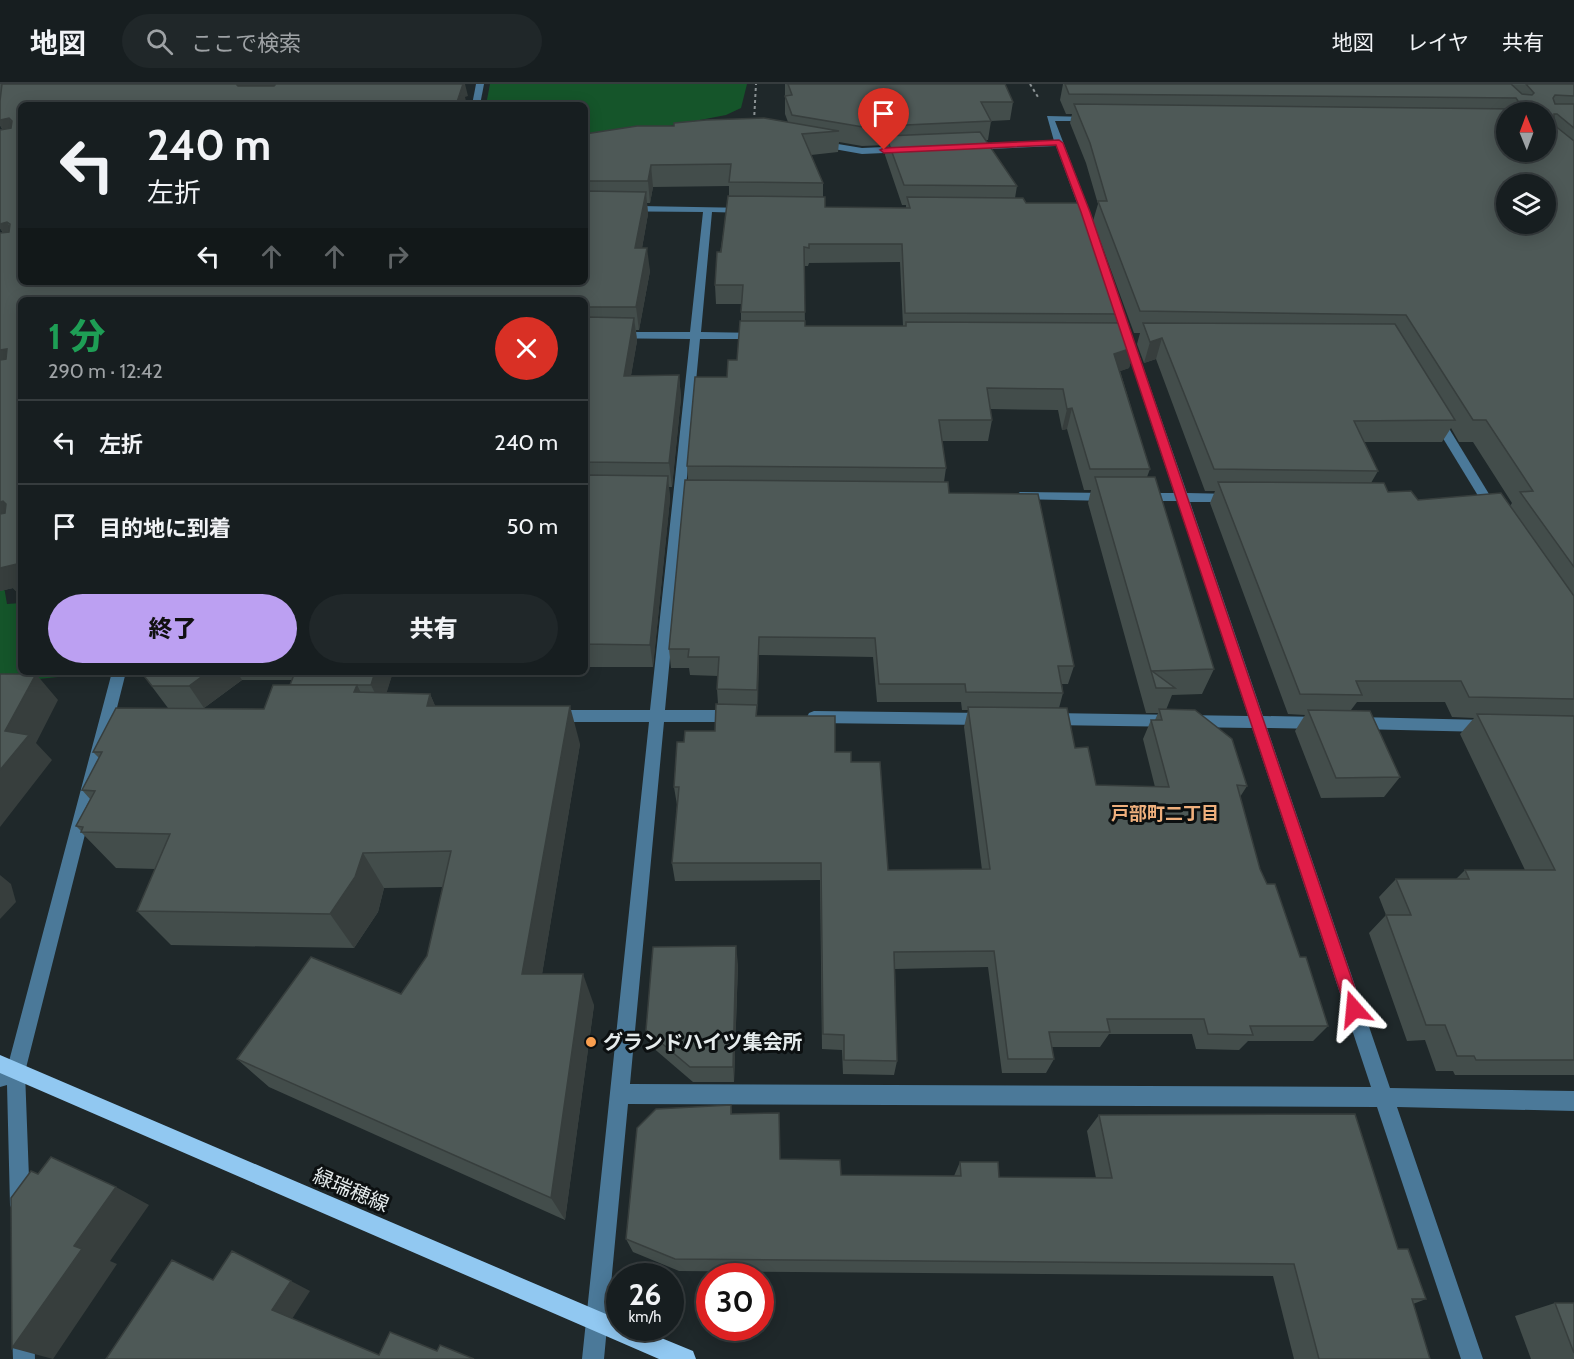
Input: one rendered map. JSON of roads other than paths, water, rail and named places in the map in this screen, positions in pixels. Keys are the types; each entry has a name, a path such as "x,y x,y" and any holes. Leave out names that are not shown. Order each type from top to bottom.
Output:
{"main road":[{"name":"緑瑞穂線","path":"5,1071 685,1359"}],"street":[{"path":"477,102 480,84"},
{"path":"1092,233 1079,212 1050,118 1099,119"},
{"path":"807,141 862,151 920,149"},
{"path":"955,147 1059,143"},
{"path":"588,208 755,210"},
{"path":"593,1359 708,209"},
{"path":"1110,285 1472,1359"},
{"path":"588,335 768,336"},
{"path":"1431,410 1480,500 1499,520"},
{"path":"1002,496 1252,498"},
{"path":"20,1227 5,1071 112,717 119,675"},
{"path":"537,716 753,716"},
{"path":"801,717 1005,719"},
{"path":"1041,719 1504,726"},
{"path":"619,1094 1384,1097 1574,1101"},
{"path":"22,1311 24,1359"}],"place":[{"name":"グランドハイツ集会所","path":"591,1042"}],"district":[{"name":"戸部町二丁目","path":"1165,814"}]}
